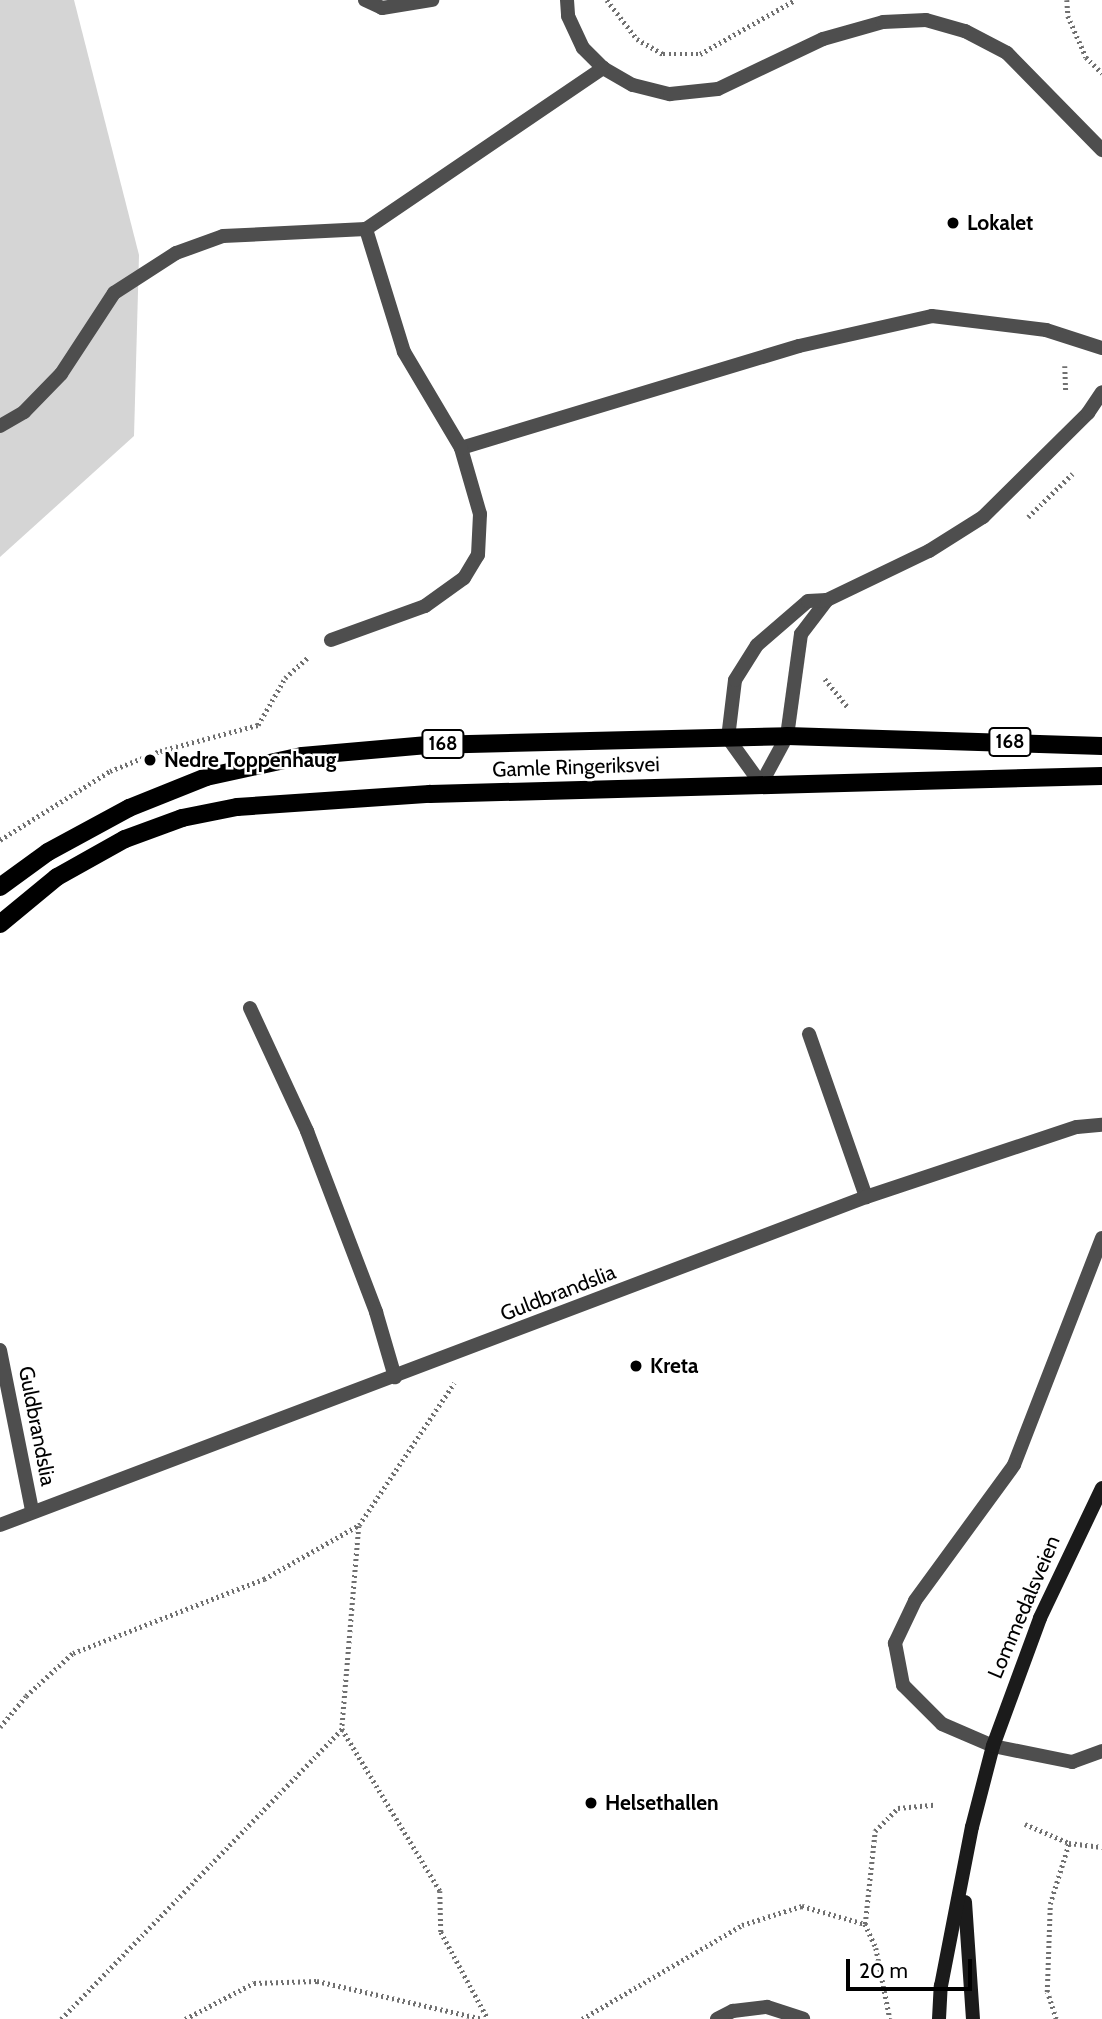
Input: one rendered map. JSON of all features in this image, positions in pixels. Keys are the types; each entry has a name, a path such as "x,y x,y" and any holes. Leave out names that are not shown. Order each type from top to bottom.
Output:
{"main road":[{"name":"Gamle Ringeriksvei","path":"0,887 48,852 129,808 248,765 428,745 787,736 1102,746"},
{"name":"Gamle Ringeriksvei","path":"0,924 57,877 103,852 154,827 208,811 418,794 1102,776"},
{"name":"Lommedalsveien","path":"939,2019 941,1986 964,1887 972,1827 993,1746 1040,1618 1102,1488"},
{"name":"Lommedalsveien","path":"964,1887 973,2019"}],"street":[{"path":"365,0 382,8 432,0"},
{"path":"567,0 568,16 583,48 603,68 632,85 670,94 718,89 823,39 883,22 926,20 965,31 1007,53 1102,150"},
{"path":"0,426 24,412 61,374 114,293 176,253 223,236 366,229 603,68"},
{"path":"331,640 425,606 464,578 478,555 480,514 461,448 404,352 366,229"},
{"path":"461,448 874,327 932,317 1046,330 1102,348"},
{"path":"827,600 801,634 787,736 761,784 728,738 735,680 757,645 808,601 827,600 929,551 983,517 1088,413 1102,392"},
{"path":"250,1008 307,1131 376,1312 394,1377"},
{"path":"809,1034 866,1197"},
{"name":"Guldbrandslia","path":"0,1525 32,1510 468,1350 866,1197 1077,1127 1102,1125"},
{"path":"1102,1238 1014,1465 915,1601 895,1643 903,1685 942,1724 993,1746 1072,1762 1102,1752"},
{"name":"Guldbrandslia","path":"0,1350 32,1510"},
{"path":"717,2019 733,2011 767,2007 803,2019"}],"path":[{"path":"607,0 637,39 663,54 700,54 795,0"},
{"path":"1067,0 1068,16 1086,57 1102,73"},
{"path":"1046,330 1062,349 1066,395 1088,413"},
{"path":"0,840 110,771 160,751 258,725 285,678 331,640"},
{"path":"0,1727 26,1696 73,1653 264,1579 359,1525 449,1396 468,1350"},
{"path":"359,1525 342,1729 440,1891 441,1932 488,2019"},
{"path":"61,2019 342,1729"},
{"path":"890,2019 876,1948 865,1924 875,1831 898,1808 934,1805"},
{"path":"1025,1824 1069,1843 1102,1847"},
{"path":"1056,2019 1047,1992 1050,1904 1069,1843"},
{"path":"582,2019 743,1925 802,1906 865,1924"},
{"path":"185,2019 254,1983 317,1981 482,2019"}],"shaded area":[{"path":"0,0 74,0 139,255 134,436 0,557"}],"place":[{"name":"Lokalet","path":"953,223"},
{"name":"Nedre Toppenhaug","path":"150,760"},
{"name":"Kreta","path":"636,1366"},
{"name":"Helsethallen","path":"591,1803"}]}
